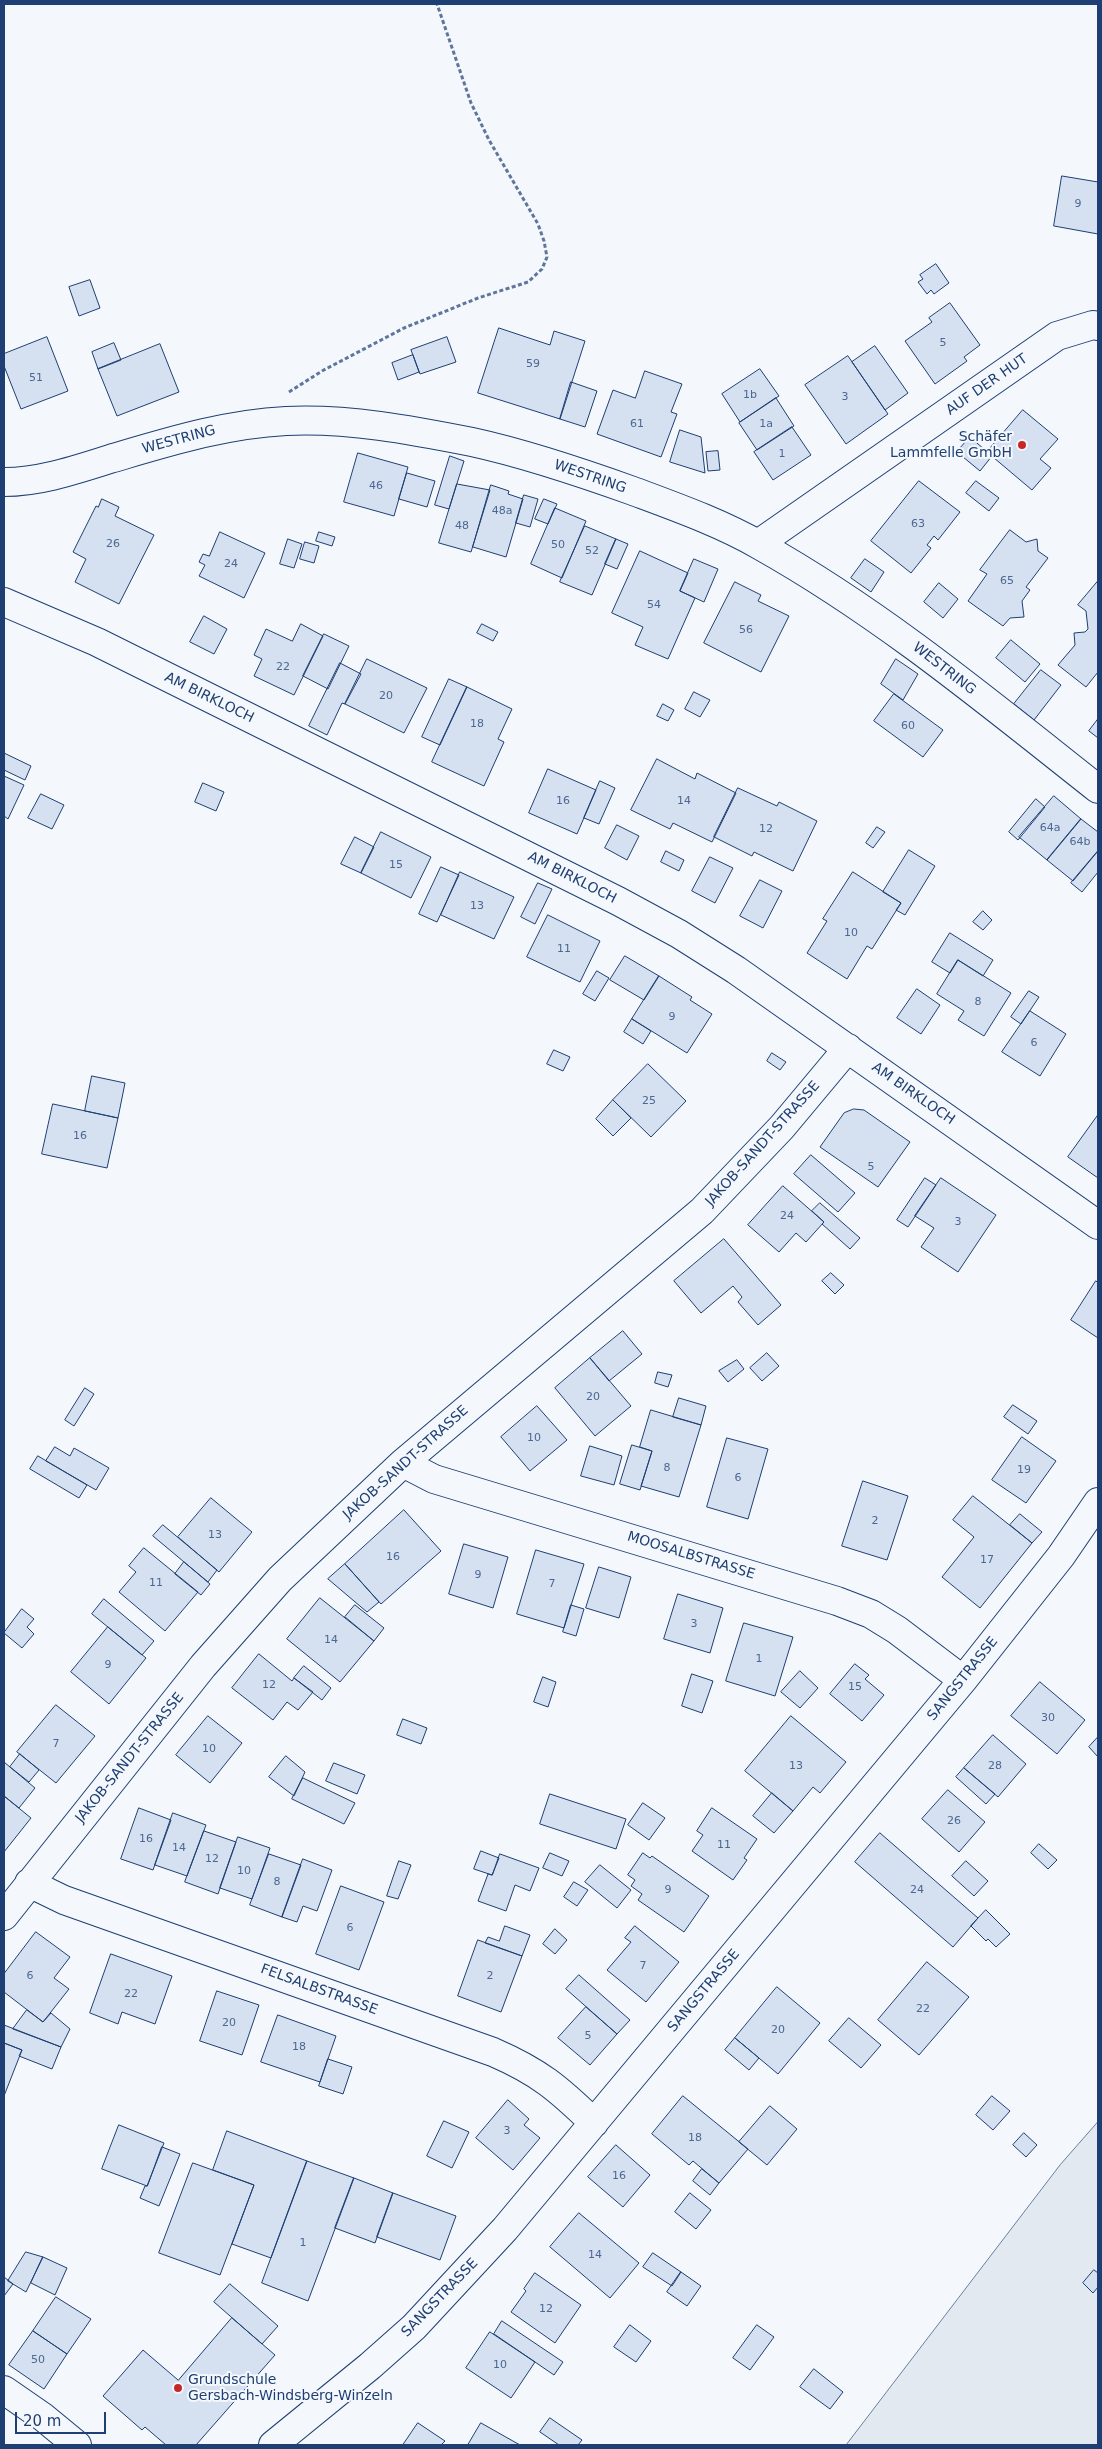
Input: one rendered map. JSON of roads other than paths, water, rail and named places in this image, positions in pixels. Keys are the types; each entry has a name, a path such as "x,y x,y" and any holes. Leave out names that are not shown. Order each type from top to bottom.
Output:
{"street":[{"name":"AUF DER HUT","path":"758,544 1057,336 1093,325 1098,326"},
{"name":"WESTRING","path":"4,482 17,482 52,476 189,436 253,423 327,422 369,425 434,434 505,449 581,472 665,503 758,544 890,627 1098,789"},
{"name":"AM BIRKLOCH","path":"4,602 96,642 618,901 679,934 736,970 1098,1225"},
{"name":"JAKOB-SANDT-STRASSE","path":"4,1916 241,1621 280,1579 403,1463 702,1211 782,1127 848,1048"},
{"name":"MOOSALBSTRASSE","path":"403,1463 434,1479 837,1601 872,1614 897,1630 963,1680"},
{"name":"SANGSTRASSE","path":"273,2445 370,2366 414,2327 505,2229 963,1680 1061,1556 1098,1502"},
{"name":"FELSALBSTRASSE","path":"29,1884 64,1900 493,2052 524,2065 545,2078 594,2122"},
{"path":"4,2390 43,2417 77,2445"}],"place":[{"name":"Schäfer Lammfelle GmbH","path":"1022,445"},
{"name":"Grundschule Gersbach-Windsberg-Winzeln","path":"178,2388"}]}
